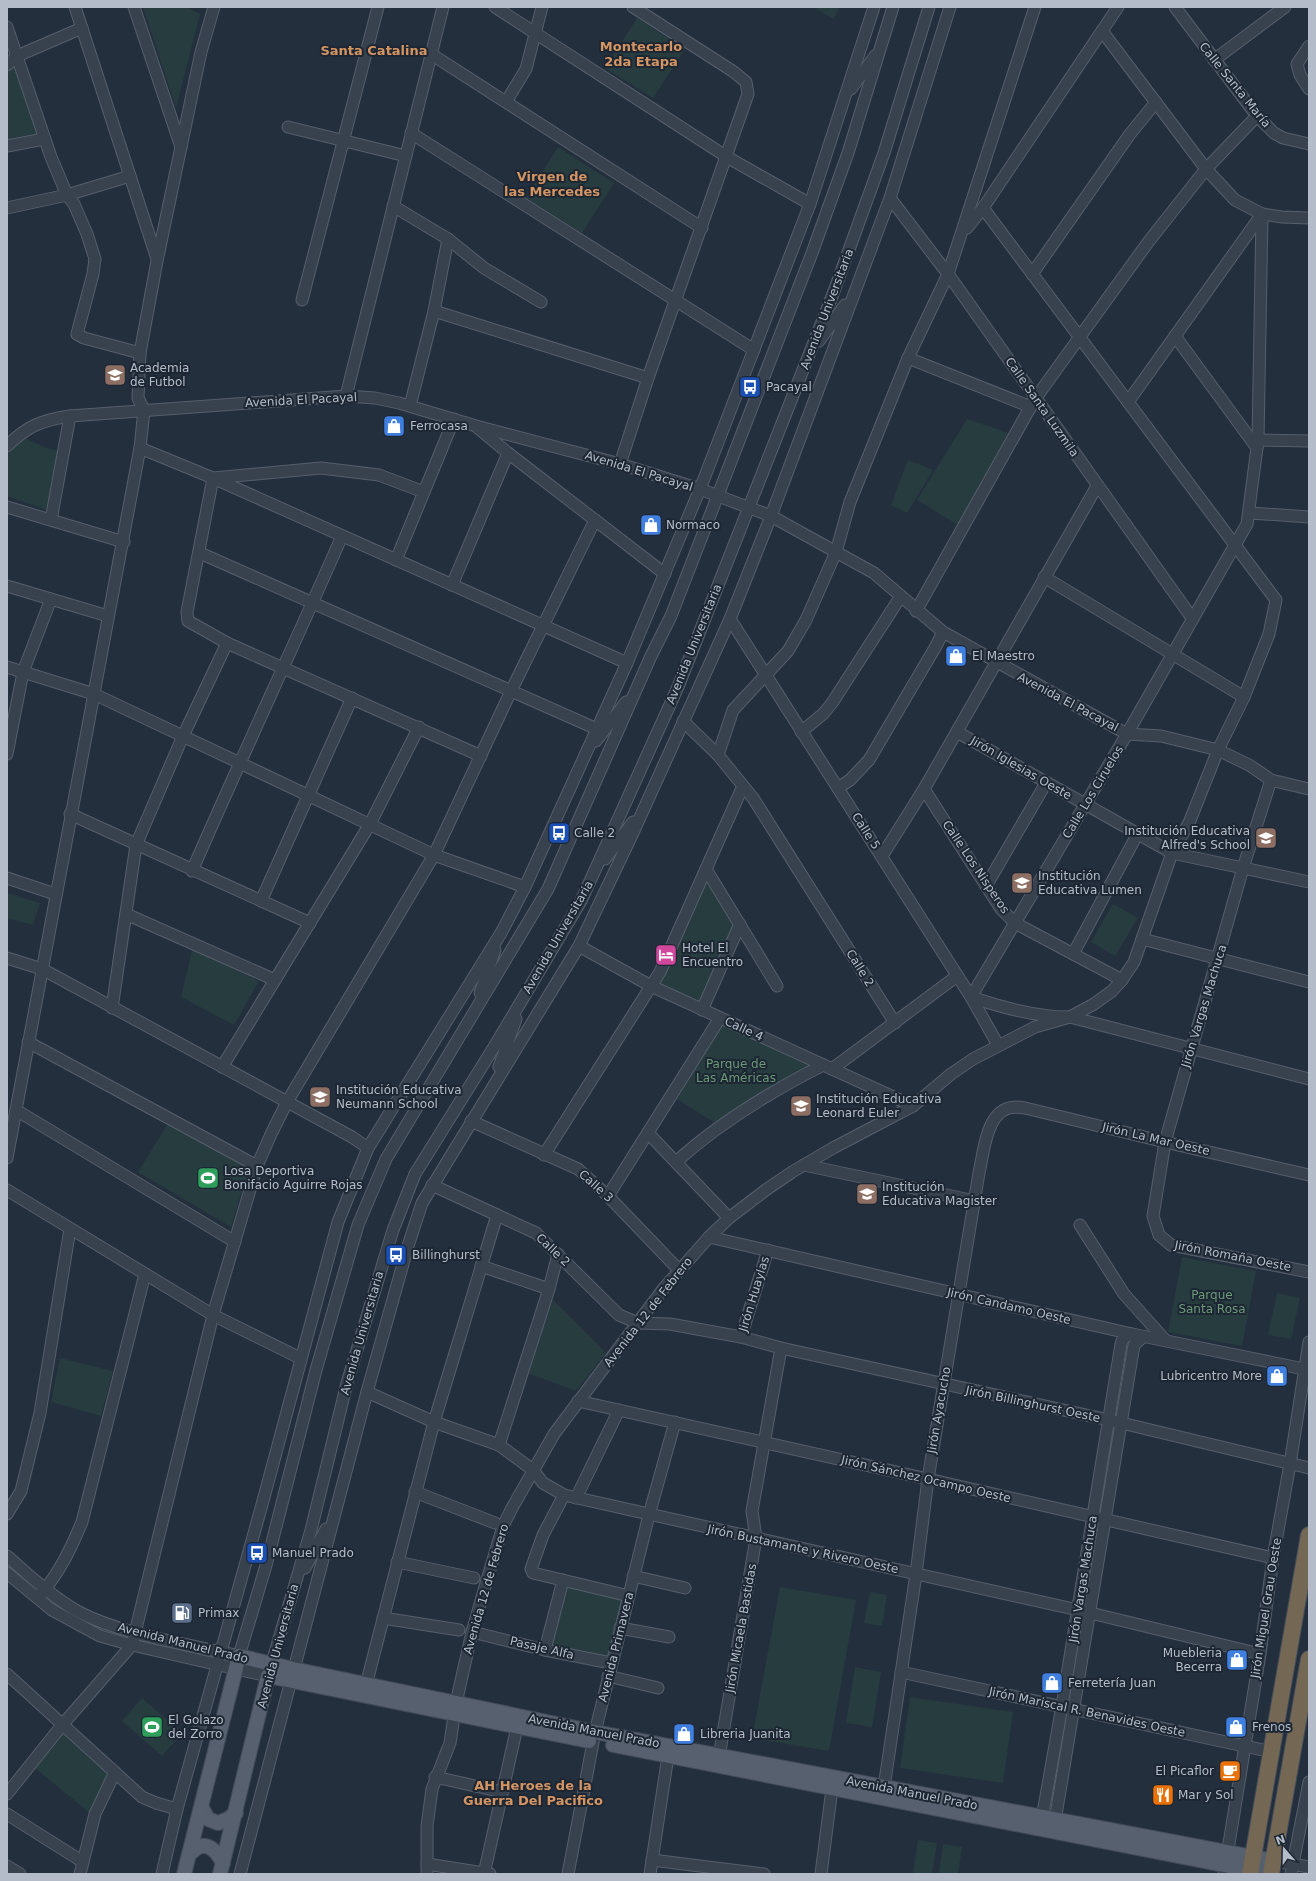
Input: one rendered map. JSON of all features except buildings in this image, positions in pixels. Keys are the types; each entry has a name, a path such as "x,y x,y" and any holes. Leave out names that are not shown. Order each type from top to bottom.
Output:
{"highway":[{"path":"1251,1867 1309,1535"},
{"path":"1272,1870 1309,1659"}],"main road":[{"name":"Avenida Manuel Prado","path":"237,1662 292,1675 594,1737 1048,1825"},
{"path":"184,1874 202,1808 237,1662"},
{"name":"Avenida Universitaria","path":"222,1868 270,1670"},
{"name":"Avenida Manuel Prado","path":"292,1675 366,1684 455,1709"},
{"name":"Avenida Manuel Prado","path":"594,1737 668,1756 718,1761"},
{"name":"Avenida Manuel Prado","path":"833,1783 884,1787 1226,1864 1272,1870"},
{"path":"202,1808 208,1819 218,1823 228,1820 236,1812"},
{"path":"190,1854 200,1847 209,1846 217,1852 222,1868"}],"street":[{"path":"75,7 157,261"},
{"path":"134,7 181,147"},
{"path":"302,300 378,7"},
{"path":"346,396 443,7"},
{"path":"495,7 727,157 810,204"},
{"path":"506,102 526,69 542,7"},
{"path":"620,464 648,378 748,94 746,82 734,72 633,7"},
{"path":"162,1874 177,1809 263,1501 300,1358 338,1222 368,1148 500,933 525,887 627,663 700,489 810,204 874,7"},
{"path":"237,1662 267,1562 316,1370 358,1225 386,1159 548,889 637,688 671,616 719,496 814,246 848,153 894,7"},
{"name":"Avenida Universitaria","path":"270,1670 311,1530 347,1383 392,1230 415,1174 581,901 678,687 750,508 833,294 884,153 930,7"},
{"path":"593,874 645,807 730,619 771,516 890,198 950,7"},
{"path":"718,755 733,710 788,651 806,620 836,552 850,502 908,358 948,274 1035,7"},
{"path":"961,235 982,208 1118,7"},
{"name":"Calle Santa María","path":"1175,7 1257,116 1274,133 1283,138 1309,144"},
{"path":"1214,60 1273,11 1285,7"},
{"path":"7,1158 10,1127 16,1110 70,814 108,616 124,542 140,448 144,410 138,398 140,354 157,261 211,8"},
{"path":"7,27 44,139 67,195 74,204 87,234 95,259 93,274 77,334 84,338 140,354"},
{"path":"7,65 17,56 82,28"},
{"path":"1102,31 1206,169 1235,200 1262,214 1309,218"},
{"path":"1309,46 1297,64 1300,75 1309,89"},
{"path":"845,98 881,47"},
{"path":"431,54 702,228"},
{"path":"1032,274 1130,134 1156,102"},
{"path":"916,610 1033,403 1149,240 1206,169 1257,116"},
{"path":"288,127 406,156"},
{"path":"411,133 754,350"},
{"path":"7,146 44,139"},
{"path":"7,208 67,195 130,176"},
{"name":"Calle Santa Luzmila","path":"890,198 948,274 1033,403 1097,486 1192,618"},
{"path":"393,206 448,239 484,268 541,302"},
{"name":"Avenida 12 de Febrero","path":"427,1869 427,1826 435,1776 450,1743 455,1709 472,1632 503,1526 554,1434 679,1270 709,1237 729,1218 767,1189 804,1165 913,1106 951,1074 998,1045 1035,1027 1070,1017 1094,1004 1112,991 1122,980 1134,962 1172,853 1189,823 1218,750 1244,697 1269,634 1276,600 1080,336 982,208"},
{"path":"1128,402 1262,214"},
{"name":"Calle Los Ciruelos","path":"971,997 1086,805 1174,654 1192,618 1247,524 1250,513 1258,444 1262,214"},
{"path":"410,406 434,311 448,239"},
{"path":"810,355 855,291"},
{"path":"434,311 648,378"},
{"path":"1175,336 1258,444 1309,441"},
{"path":"908,358 1033,403"},
{"name":"Avenida El Pacayal","path":"7,446 27,429 37,423 70,416 346,396 375,398 410,406 476,426 620,464 700,489 771,516 874,573 943,632 1127,734 1161,736 1218,750 1249,765 1271,780"},
{"path":"52,520 70,416"},
{"path":"396,560 454,419"},
{"path":"476,426 508,453 665,574"},
{"path":"140,448 213,478 627,663"},
{"path":"452,585 508,453"},
{"path":"213,478 321,468 378,475 424,492"},
{"path":"213,478 200,553 187,612 188,621 227,643 419,727 481,756"},
{"path":"882,856 924,789 1097,486"},
{"path":"7,507 124,542"},
{"path":"1250,513 1309,517"},
{"path":"7,1794 63,1724 132,1645 213,1315 258,1166 272,1132 287,1102 434,855 511,691 595,520"},
{"path":"192,871 239,762 284,669 342,536"},
{"path":"200,553 597,729"},
{"path":"1044,577 1244,697"},
{"path":"7,586 108,616"},
{"path":"801,732 823,714 832,704 900,596"},
{"path":"7,754 22,672 50,599"},
{"name":"Calle 5","path":"730,619 971,997 998,1045"},
{"path":"838,788 858,773 869,760 943,632"},
{"path":"112,1008 136,845 183,736 227,643"},
{"path":"7,668 94,694 434,855 525,887"},
{"path":"584,757 637,688"},
{"path":"261,902 352,698"},
{"name":"Calle 2","path":"683,721 718,755 753,798 895,1023"},
{"path":"222,1067 370,824 419,727"},
{"name":"Jirón Iglesias Oeste","path":"957,732 1137,835 1172,853 1309,882"},
{"path":"1271,780 1309,789"},
{"name":"Jirón Vargas Machuca","path":"1159,1235 1153,1216 1165,1142 1243,868 1271,780"},
{"path":"986,886 1046,783"},
{"path":"544,1155 660,972 743,786"},
{"name":"Calle Los Nisperos","path":"924,789 1001,909 1015,923 1122,980"},
{"name":"Avenida Universitaria","path":"240,1874 367,1392 415,1222 422,1203 579,946 645,807"},
{"path":"70,814 192,871 310,923"},
{"path":"1073,954 1137,835"},
{"path":"706,869 777,986"},
{"path":"7,878 55,894"},
{"path":"126,914 275,980"},
{"path":"702,1010 740,924"},
{"path":"474,1012 500,933"},
{"path":"1142,939 1218,960 1309,982"},
{"name":"Calle 4","path":"579,946 651,986 913,1106"},
{"path":"7,958 42,969 352,1137 368,1148"},
{"path":"676,1162 694,1146 743,1110 828,1067 895,1023 957,976"},
{"path":"491,1088 526,993"},
{"path":"971,997 990,1004 1048,1017 1070,1017 1309,1079"},
{"path":"608,1196 720,1018"},
{"path":"28,1042 258,1166"},
{"name":"Jirón La Mar Oeste","path":"1003,1110 1012,1107 1025,1108 1165,1142 1309,1174"},
{"path":"16,1110 235,1242"},
{"name":"Jirón Ayacucho","path":"884,1787 916,1574 928,1479 975,1201 989,1129 1003,1110"},
{"name":"Calle 3","path":"471,1121 578,1169 608,1196 679,1270"},
{"path":"648,1133 729,1218"},
{"path":"804,1165 975,1201"},
{"name":"Calle 2","path":"432,1185 536,1233 619,1315 638,1323"},
{"path":"7,1190 213,1315 300,1358"},
{"path":"366,1684 434,1422 497,1215"},
{"path":"1080,1225 1124,1294 1166,1341"},
{"path":"7,1514 21,1491 40,1413 70,1228"},
{"name":"Jirón Romaña Oeste","path":"1159,1235 1171,1245 1309,1272"},
{"name":"Jirón Candamo Oeste","path":"709,1237 1138,1335 1307,1370"},
{"name":"Jirón Huaylas","path":"741,1337 768,1250"},
{"path":"499,1445 549,1289 558,1254"},
{"path":"481,1266 549,1289"},
{"path":"37,1599 54,1579 68,1556 82,1522 145,1274"},
{"name":"Jirón Billinghurst Oeste","path":"638,1323 670,1324 741,1337 781,1348 1108,1420 1309,1468"},
{"name":"Jirón Vargas Machuca","path":"1138,1335 1134,1345 1074,1708 1048,1825 1062,1706 1121,1344 1122,1339 1126,1336 1138,1335"},
{"name":"Jirón Miguel Grau Oeste","path":"1226,1864 1260,1654 1273,1558 1307,1370 1309,1342"},
{"name":"Jirón Micaela Bastidas","path":"718,1761 756,1538 752,1511 763,1442 781,1348"},
{"name":"Jirón Bustamante y Rivero Oeste","path":"367,1392 434,1422 499,1445 533,1470 543,1483 564,1495 1078,1610 1260,1654"},
{"name":"Jirón Sánchez Ocampo Oeste","path":"578,1401 1273,1558"},
{"path":"576,1498 619,1410"},
{"name":"Avenida Primavera","path":"568,1874 594,1737 611,1663 649,1515 675,1422"},
{"path":"415,1492 495,1523"},
{"path":"564,1495 542,1535 531,1569 533,1573 536,1575 628,1596"},
{"path":"294,1588 334,1514"},
{"name":"Avenida Manuel Prado","path":"7,1556 60,1601 91,1618 135,1632 220,1652 237,1662"},
{"path":"397,1562 474,1578"},
{"name":"Avenida Manuel Prado","path":"7,1573 37,1599 81,1627 100,1636 132,1645 217,1664 237,1662"},
{"path":"634,1576 685,1588"},
{"path":"545,1650 563,1580"},
{"path":"383,1618 459,1630"},
{"path":"620,1628 669,1637"},
{"name":"Pasaje Alfa","path":"472,1632 545,1650 611,1663"},
{"name":"Jirón Mariscal R. Benavides Oeste","path":"901,1672 1074,1708 1272,1752"},
{"path":"7,1674 142,1797 177,1809"},
{"path":"608,1676 658,1688"},
{"path":"427,1869 486,1874 518,1721"},
{"path":"650,1874 668,1756"},
{"path":"80,1874 95,1814 115,1772"},
{"path":"435,1776 502,1792"},
{"path":"1292,1869 1309,1782"},
{"path":"821,1874 833,1783"},
{"path":"7,1814 83,1862"},
{"path":"652,1860 764,1874"},
{"path":"7,1866 20,1874"},
{"path":"1272,1870 1309,1867"}],"green space":[{"path":"143,7 186,7 200,14 176,108"},
{"path":"813,7 839,7 834,19"},
{"path":"637,18 685,49 653,98 605,68"},
{"path":"15,64 39,133 7,139 7,73"},
{"path":"558,147 614,183 582,233 526,198"},
{"path":"967,419 1011,434 958,525 917,500"},
{"path":"23,437 46,448 59,451 46,510 7,496 7,452"},
{"path":"908,460 933,470 907,513 891,505"},
{"path":"708,880 735,924 700,1001 660,984"},
{"path":"7,893 40,903 33,925 7,918"},
{"path":"1113,904 1138,918 1115,956 1091,942"},
{"path":"192,950 259,981 234,1025 181,997"},
{"name":"Parque de Las Américas","path":"723,1024 814,1066 718,1125 677,1099"},
{"path":"167,1125 249,1167 231,1227 138,1172"},
{"name":"Parque Santa Rosa","path":"1182,1257 1256,1271 1242,1346 1168,1332"},
{"path":"1277,1293 1300,1298 1291,1339 1268,1335"},
{"path":"552,1299 606,1353 576,1391 528,1373"},
{"path":"60,1358 113,1371 101,1416 51,1402"},
{"path":"568,1585 625,1598 609,1657 552,1645"},
{"path":"780,1587 856,1600 829,1751 752,1738"},
{"path":"870,1592 887,1595 882,1626 864,1623"},
{"path":"855,1667 881,1672 872,1727 846,1723"},
{"path":"910,1697 1013,1712 1003,1783 900,1768"},
{"name":"El Golazo del Zorro","path":"142,1698 182,1733 162,1756 122,1721"},
{"path":"64,1730 108,1773 91,1814 35,1768"},
{"path":"918,1840 937,1843 932,1874 913,1874"},
{"path":"943,1844 962,1847 958,1874 939,1874"}],"place":[{"name":"Academia de Futbol","path":"115,375"},
{"name":"Pacayal","path":"750,387"},
{"name":"Ferrocasa","path":"394,426"},
{"name":"Normaco","path":"651,525"},
{"name":"El Maestro","path":"956,656"},
{"name":"Calle 2","path":"559,833"},
{"name":"Institución Educativa Alfred's School","path":"1266,838"},
{"name":"Institución Educativa Lumen","path":"1022,883"},
{"name":"Hotel El Encuentro","path":"666,955"},
{"name":"Institución Educativa Neumann School","path":"320,1097"},
{"name":"Institución Educativa Leonard Euler","path":"801,1106"},
{"name":"Losa Deportiva Bonifacio Aguirre Rojas","path":"208,1178"},
{"name":"Institución Educativa Magister","path":"867,1194"},
{"name":"Billinghurst","path":"396,1255"},
{"name":"Lubricentro More","path":"1277,1376"},
{"name":"Manuel Prado","path":"257,1553"},
{"name":"Primax","path":"182,1613"},
{"name":"Muebleria Becerra","path":"1237,1660"},
{"name":"Ferretería Juan","path":"1052,1683"},
{"name":"El Golazo del Zorro","path":"152,1727"},
{"name":"Frenos","path":"1236,1727"},
{"name":"Libreria Juanita","path":"684,1734"},
{"name":"El Picaflor","path":"1230,1771"},
{"name":"Mar y Sol","path":"1163,1795"}],"district":[{"name":"Santa Catalina","path":"374,50"},
{"name":"Montecarlo 2da Etapa","path":"641,54"},
{"name":"Virgen de las Mercedes","path":"552,184"},
{"name":"AH Heroes de la Guerra Del Pacifico","path":"533,1792"}]}
